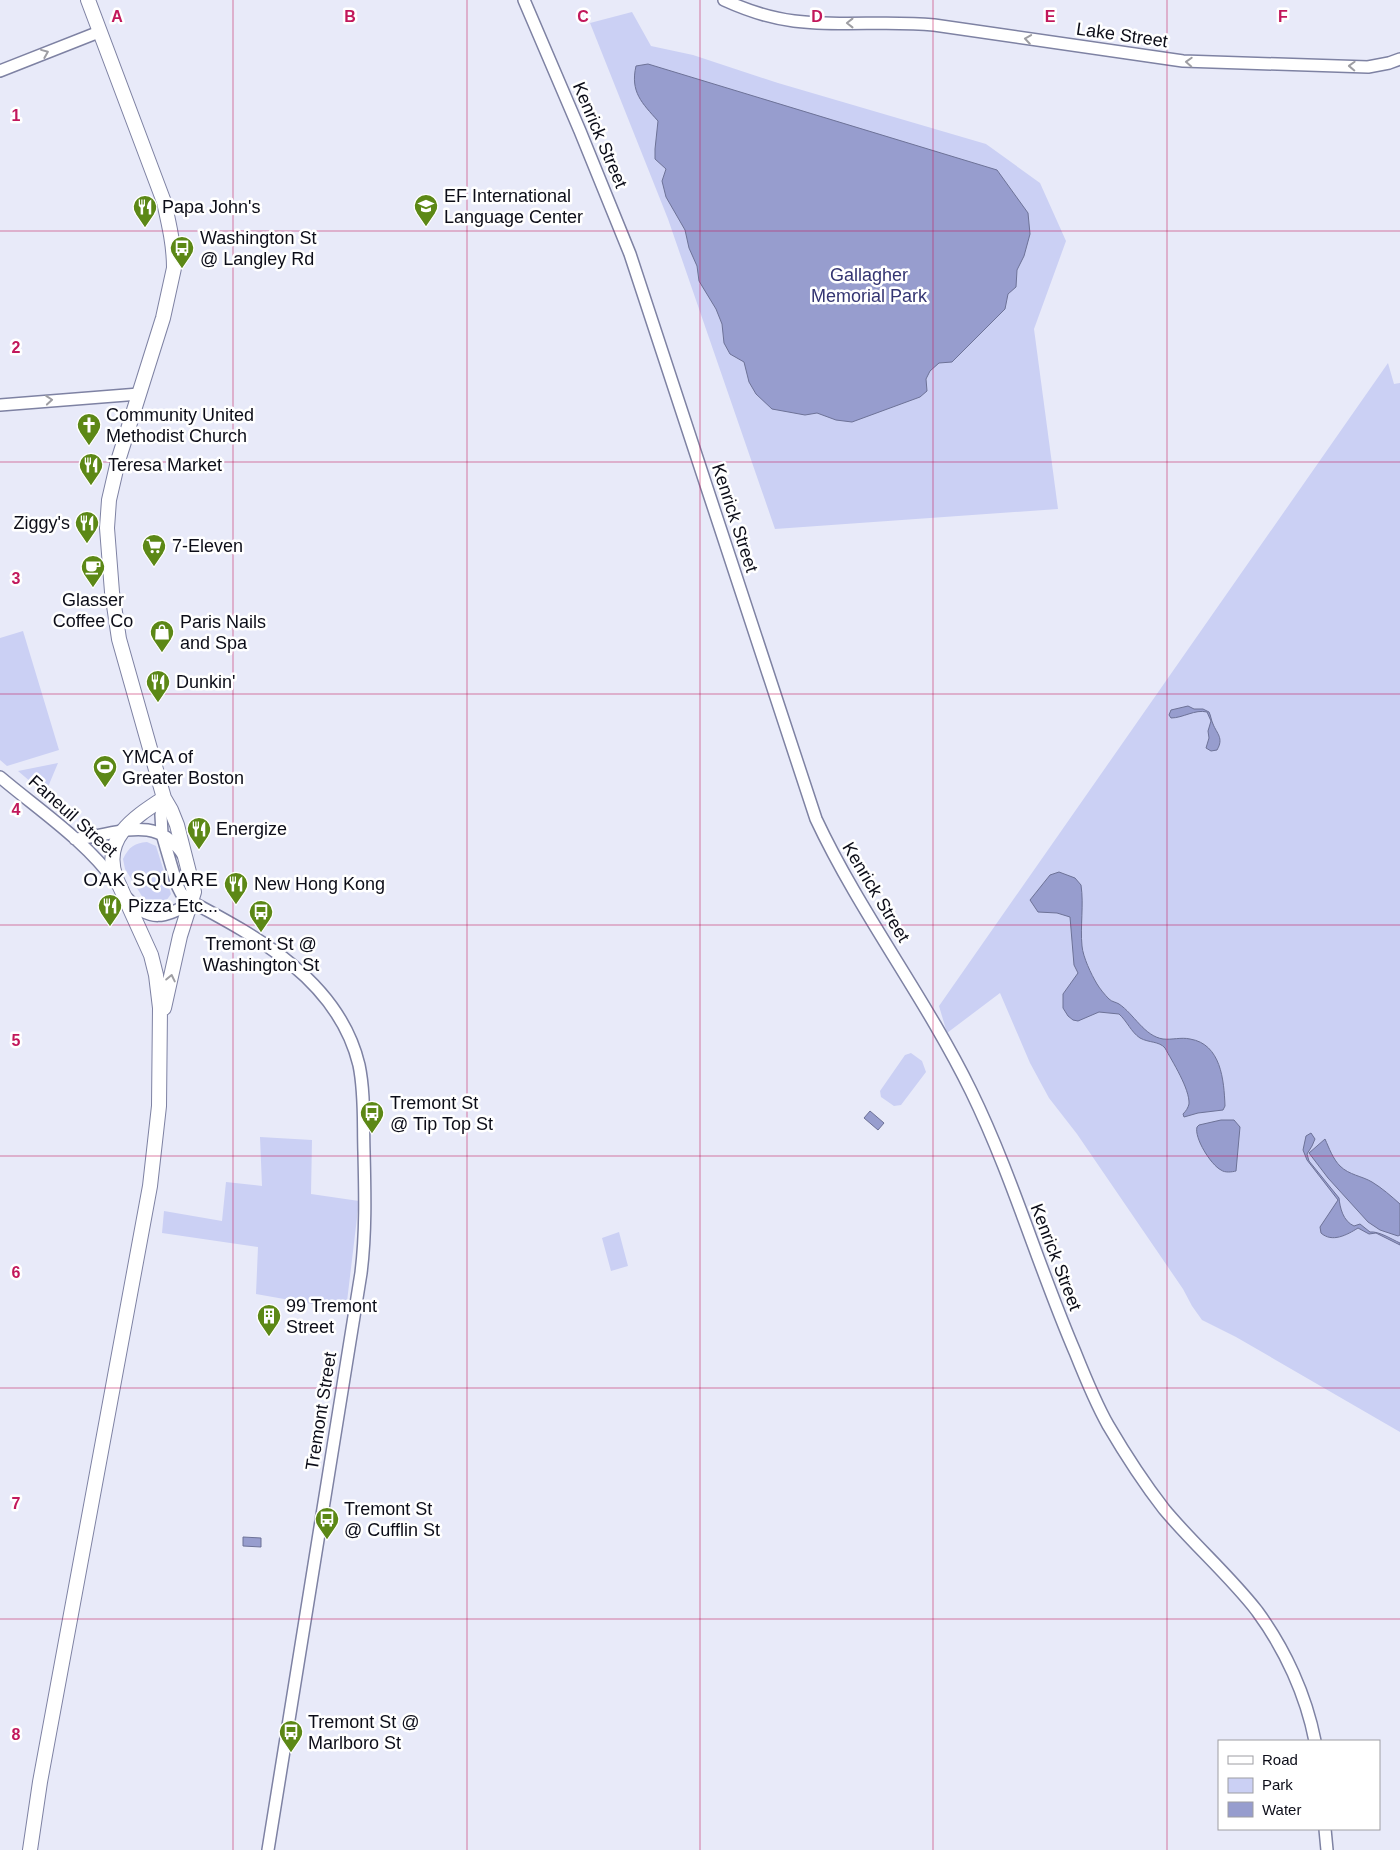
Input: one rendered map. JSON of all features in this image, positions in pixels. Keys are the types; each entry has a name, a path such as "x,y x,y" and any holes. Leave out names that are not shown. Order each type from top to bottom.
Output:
{"main road":[{"path":"30,1850 40,1782 153,1170 159,1106 161,1026 178,944 192,902 194,888 174,816 164,798 120,643 112,592 107,528 109,500 118,461 163,318 174,268 171,234 164,202 88,0"},
{"path":"122,891 112,862 115,844 123,830 138,815 164,798"},
{"name":"Faneuil Street","path":"122,891 146,943 155,968 161,1026"},
{"path":"146,943 152,950 159,952 169,952 178,944"}],"street":[{"name":"Kenrick Street","path":"524,0 630,254 816,819 847,879 936,1025 971,1090 990,1133 1058,1313 1105,1420 1154,1496 1244,1597 1272,1633 1300,1691 1315,1740"},
{"name":"Lake Street","path":"724,0 746,10 794,21 899,22 934,25 1183,62 1368,66 1389,63 1400,59"},
{"path":"0,71 99,32"},
{"path":"0,405 139,394"},
{"name":"Faneuil Street","path":"0,776 75,840 107,871 122,891"},
{"path":"164,798 161,816 162,834 179,889 184,897 192,902"},
{"path":"75,840 123,830 151,830 162,834 178,847 187,862"},
{"path":"122,891 135,906 149,915 158,916 172,912 192,902"},
{"name":"Tremont Street","path":"192,902 280,955 315,985 334,1008 349,1036 356,1056 362,1088 365,1226 362,1273 268,1850"},
{"path":"1325,1830 1327,1850"}],"green space":[{"name":"Gallagher Memorial Park","path":"632,12 651,46 693,55 778,83 986,144 1040,183 1066,241 1034,329 1058,509 775,529 668,219 590,23"},
{"path":"1388,363 1394,384 1400,383 1400,1432 1236,1337 1202,1320 1183,1289 1077,1134 1049,1098 1030,1063 1000,993 947,1033 939,1006"},
{"path":"23,631 59,750 7,766 0,760 0,638"},
{"path":"58,763 45,794 18,771"},
{"name":"OAK SQUARE","path":"147,842 156,846 171,894 166,901 156,905 145,901 125,869 123,859 132,846"},
{"path":"911,1053 922,1061 926,1072 901,1105 894,1106 881,1097 880,1091 905,1055"},
{"path":"260,1137 312,1140 311,1194 359,1201 346,1310 256,1294 258,1247 162,1233 164,1211 222,1221 226,1182 262,1186"},
{"path":"619,1232 628,1266 611,1271 602,1238"}],"water":[{"path":"648,64 997,170 1028,213 1030,234 1024,256 1017,270 1016,287 1008,294 1005,309 952,362 939,363 930,371 926,379 927,391 920,397 852,422 836,420 817,413 805,415 772,409 756,394 749,382 744,362 730,354 724,343 722,324 716,309 699,281 697,266 689,248 685,230 666,197 662,181 666,169 655,159 658,121 642,103 635,83 636,66"},
{"path":"1188,706 1209,712 1220,739 1217,750 1211,751 1206,748 1211,721 1207,712 1202,711 1171,718 1169,715 1171,710"},
{"path":"1059,872 1075,878 1081,885 1083,950 1098,986 1111,1001 1124,1008 1150,1034 1163,1039 1190,1039 1200,1042 1208,1048 1219,1065 1222,1075 1225,1106 1223,1110 1184,1117 1183,1114 1189,1104 1189,1098 1180,1075 1165,1048 1160,1044 1140,1038 1119,1014 1099,1012 1078,1021 1068,1016 1063,1008 1063,994 1078,973 1074,965 1070,917 1057,913 1038,912 1030,900 1050,875"},
{"path":"870,1111 884,1123 878,1130 864,1118"},
{"path":"1221,1120 1234,1120 1240,1127 1236,1171 1224,1172 1217,1167 1204,1151 1198,1138 1197,1127 1199,1125"},
{"path":"1311,1133 1315,1139 1307,1154 1309,1161 1339,1198 1341,1210 1347,1221 1354,1226 1360,1224 1370,1232 1377,1233 1385,1236 1400,1243 1400,1245 1376,1233 1369,1234 1358,1228 1335,1238 1321,1233 1320,1227 1338,1200 1307,1160 1303,1150 1306,1136"},
{"path":"1325,1139 1333,1157 1340,1166 1376,1184 1400,1204 1400,1235 1380,1230 1368,1222 1328,1178 1309,1153"},
{"path":"243,1537 261,1538 261,1547 243,1546"}],"place":[{"name":"EF International Language Center","path":"426,227"},
{"name":"Papa John's","path":"145,228"},
{"name":"Washington St @ Langley Rd","path":"182,269"},
{"name":"Community United Methodist Church","path":"89,446"},
{"name":"Teresa Market","path":"91,486"},
{"name":"Ziggy's","path":"87,544"},
{"name":"7-Eleven","path":"154,567"},
{"name":"Glasser Coffee Co","path":"93,588"},
{"name":"Paris Nails and Spa","path":"162,653"},
{"name":"Dunkin'","path":"158,703"},
{"name":"YMCA of Greater Boston","path":"105,788"},
{"name":"Energize","path":"199,850"},
{"name":"New Hong Kong","path":"236,905"},
{"name":"Pizza Etc...","path":"110,927"},
{"name":"Tremont St @ Washington St","path":"261,933"},
{"name":"Tremont St @ Tip Top St","path":"372,1134"},
{"name":"99 Tremont Street","path":"269,1337"},
{"name":"Tremont St @ Cufflin St","path":"327,1540"},
{"name":"Tremont St @ Marlboro St","path":"291,1753"}],"district":[{"name":"OAK SQUARE","path":"151,879"}]}
